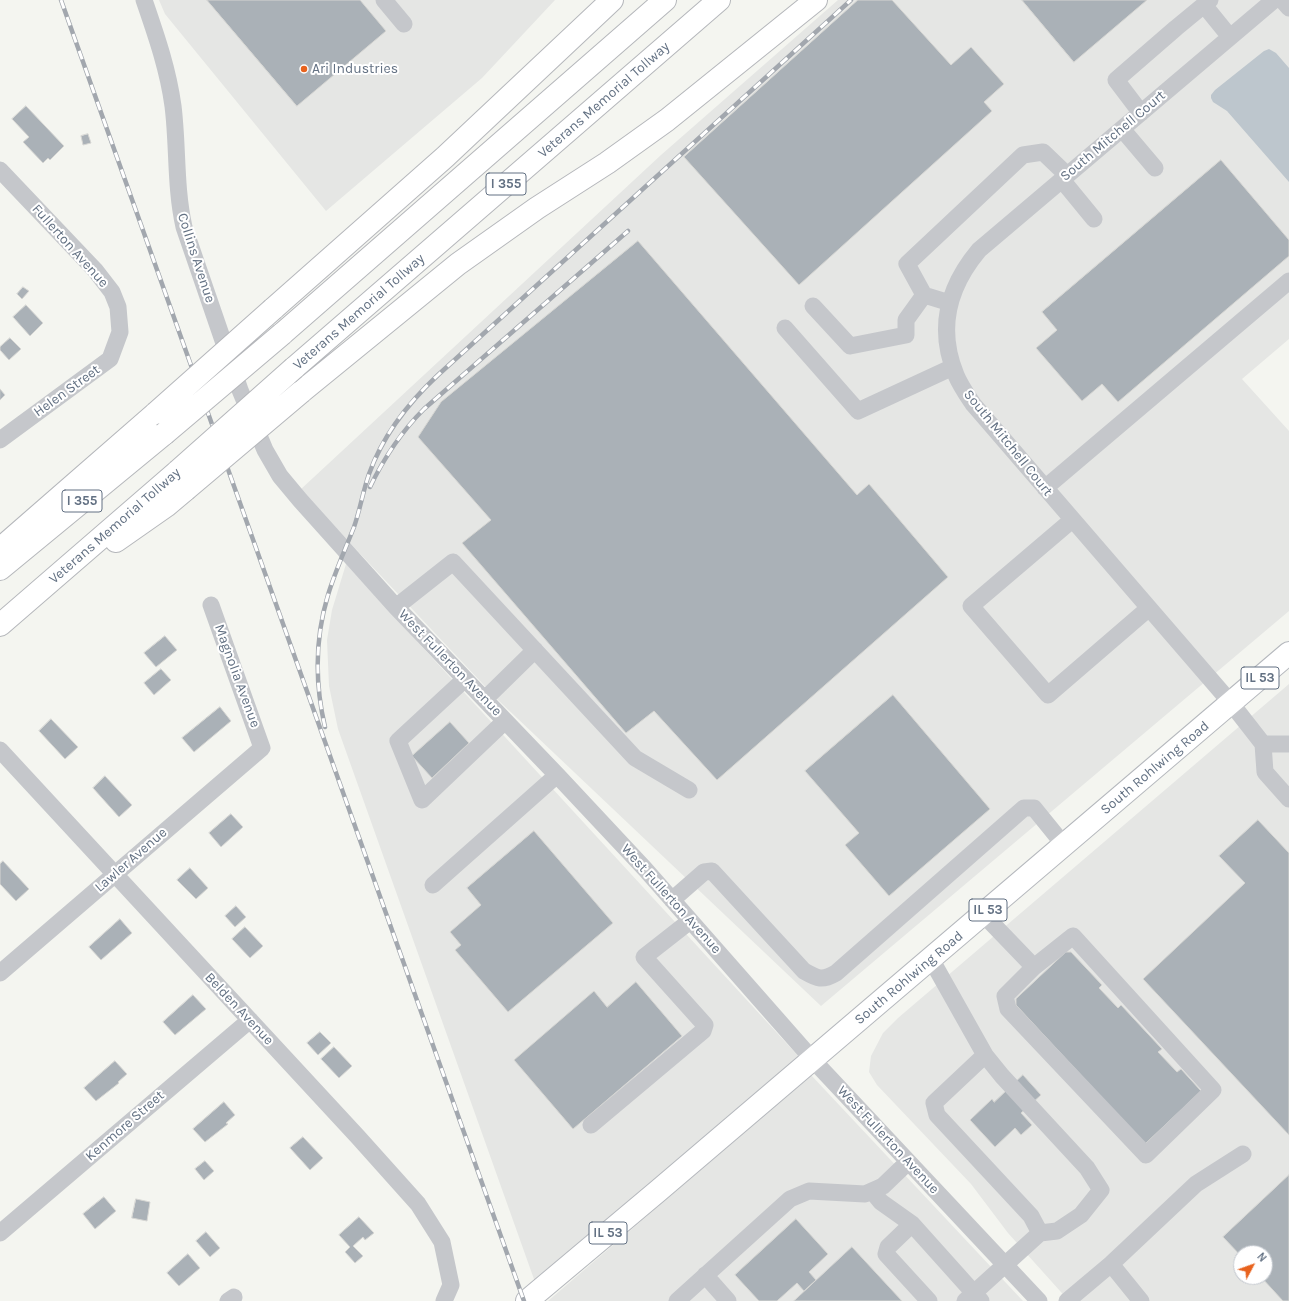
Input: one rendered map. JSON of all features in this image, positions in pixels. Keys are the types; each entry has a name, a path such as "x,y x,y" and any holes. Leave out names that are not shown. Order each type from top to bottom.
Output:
{"main road":[{"path":"0,549 445,157 612,0"},
{"name":"I 355","path":"0,569 164,434 282,334 665,0"},
{"name":"Veterans Memorial Tollway","path":"0,625 29,600 182,480 294,368 719,0"},
{"path":"182,480 301,392 458,264 538,208 607,163 667,120 816,0"},
{"name":"South Rohlwing Road","path":"527,1301 1289,655"}],"street":[{"name":"Collins Avenue","path":"144,0 160,46 169,81 173,107 179,206 184,227 240,390 265,450 280,476 300,500"},
{"path":"384,0 404,24"},
{"name":"South Mitchell Court","path":"1263,744 1231,703 973,404 953,367 949,350 946,321 950,304 962,275 979,250 1274,0"},
{"path":"1282,0 1289,8"},
{"path":"1140,114 1116,80 1176,28 1207,3 1230,37"},
{"path":"1122,129 1155,168"},
{"path":"950,304 924,295 907,264 1023,155 1043,152 1094,219"},
{"name":"Fullerton Avenue","path":"2,177 71,245 112,292 118,307 120,332"},
{"path":"1045,488 1289,281"},
{"path":"813,306 850,346 906,336 906,320 924,295"},
{"path":"785,328 858,411 953,367"},
{"name":"Helen Street","path":"0,440 110,360 120,332"},
{"name":"West Fullerton Avenue","path":"300,500 396,607 645,869 813,1060 1039,1301"},
{"path":"1072,520 971,606 1048,695 1149,608"},
{"path":"396,607 453,562 635,758 689,790"},
{"name":"Magnolia Avenue","path":"211,605 262,748"},
{"path":"485,699 535,650"},
{"path":"465,679 398,741 422,800 505,721"},
{"path":"1289,744 1263,744 1265,772 1289,799"},
{"name":"Lawler Avenue","path":"0,973 262,748"},
{"name":"Belden Avenue","path":"0,750 418,1204 442,1242 451,1285 444,1301"},
{"path":"433,885 557,775"},
{"path":"672,900 704,872 712,871 804,972 816,978 826,978 836,973 1024,808 1034,808 1064,845"},
{"path":"983,914 1034,967"},
{"path":"591,1126 704,1031 705,1025 644,957 690,921"},
{"path":"1072,936 1213,1090 1146,1155 1008,1009 1005,996 1034,967 1072,936"},
{"path":"872,1191 881,1202 912,1224 973,1298 1004,1265 1040,1232 1057,1231 1081,1215 1101,1190 1087,1168 1002,1076 985,1055 931,959"},
{"name":"Kenmore Street","path":"0,1233 250,1020"},
{"path":"985,1055 934,1103 937,1115 1031,1216 1040,1232"},
{"path":"1067,1301 1111,1264 1196,1184 1243,1154"},
{"path":"677,1301 790,1199 809,1192 865,1194 883,1186 908,1162"},
{"path":"912,1224 888,1247 886,1254 929,1301"},
{"path":"1111,1264 1142,1301"},
{"path":"705,1275 728,1301"}],"shaded area":[{"path":"159,0 555,0 482,78 326,211 165,14"},
{"path":"838,0 1289,0 1289,339 1242,379 1289,431 1289,611 821,1006 498,700 300,490 661,155"},
{"path":"1269,49 1276,53 1289,68 1289,182 1227,111 1213,102 1211,98 1211,95 1215,90 1264,51"},
{"path":"346,564 801,1059 535,1282 338,729 329,686 327,640 332,610"},
{"path":"1289,684 1289,1301 1069,1301 1008,1233 971,1184 877,1085 869,1072 871,1056 883,1033 898,1018"},
{"path":"811,1075 1023,1301 548,1301"}],"building":[{"name":"Ari Industries","path":"207,0 360,0 386,31 297,106"},
{"path":"858,0 892,0 951,65 971,47 1004,84 984,102 992,111 799,285 684,157"},
{"path":"1022,0 1147,0 1074,62"},
{"path":"26,106 64,146 50,160 48,158 43,163 23,142 29,137 12,119"},
{"path":"88,134 91,143 83,145 81,136"},
{"path":"1221,160 1289,240 1289,256 1118,402 1102,384 1082,401 1036,348 1057,330 1042,312"},
{"path":"638,241 857,495 869,484 948,577 717,780 654,711 626,733 462,543 491,520 418,437 441,402"},
{"path":"23,287 29,291 22,299 17,294"},
{"path":"26,305 43,323 30,336 13,317"},
{"path":"10,338 21,349 9,360 0,350 0,347"},
{"path":"0,389 5,395 0,400"},
{"path":"165,636 177,650 156,667 144,653"},
{"path":"161,669 171,680 154,695 144,683"},
{"path":"893,695 990,809 889,896 845,845 859,833 805,771"},
{"path":"220,707 231,721 194,752 182,738"},
{"path":"51,719 78,747 65,759 39,731"},
{"path":"450,722 469,743 432,778 412,756"},
{"path":"105,776 132,805 119,817 93,788"},
{"path":"231,814 243,827 221,847 209,833"},
{"path":"1258,820 1289,853 1289,1135 1143,979 1245,883 1219,856"},
{"path":"534,831 613,923 508,1012 455,950 461,945 450,932 481,905 467,888"},
{"path":"3,861 29,889 16,901 0,884 0,864"},
{"path":"190,868 208,888 196,899 177,880"},
{"path":"236,906 246,917 235,927 225,916"},
{"path":"120,919 132,933 101,960 89,947"},
{"path":"245,927 263,946 250,958 232,939"},
{"path":"1066,952 1071,952 1102,985 1099,988 1118,1008 1121,1005 1162,1049 1158,1052 1177,1072 1181,1069 1201,1091 1145,1144 1016,1005 1016,999"},
{"path":"636,982 682,1036 573,1129 514,1060 594,991 607,1007"},
{"path":"193,995 206,1009 175,1035 163,1022"},
{"path":"320,1032 331,1043 318,1055 307,1043"},
{"path":"334,1047 352,1066 339,1078 321,1059"},
{"path":"115,1061 127,1074 118,1082 119,1083 96,1101 84,1088"},
{"path":"1023,1075 1041,1095 1021,1113 1032,1125 1021,1135 1015,1128 995,1147 970,1120 992,1099 994,1102"},
{"path":"224,1102 235,1115 226,1123 228,1124 205,1142 193,1129"},
{"path":"303,1137 323,1158 310,1170 290,1148"},
{"path":"205,1161 214,1171 204,1180 195,1169"},
{"path":"1289,1175 1289,1301 1283,1301 1268,1285 1273,1285 1273,1245 1233,1245 1233,1248 1223,1237"},
{"path":"104,1197 116,1211 95,1229 83,1214"},
{"path":"136,1199 150,1202 147,1221 132,1218"},
{"path":"359,1217 374,1233 365,1240 363,1237 353,1246 363,1256 355,1263 345,1252 350,1247 339,1235"},
{"path":"796,1219 828,1254 809,1272 816,1280 804,1291 797,1283 777,1301 759,1301 735,1275"},
{"path":"206,1232 220,1248 210,1257 196,1241"},
{"path":"852,1247 902,1301 794,1301"},
{"path":"188,1254 200,1268 179,1286 167,1273"}],"railway":[{"path":"61,0 524,1301"},
{"path":"325,727 319,694 318,678 319,644 324,611 334,578 354,527 369,474 381,446 397,421 416,397 438,375 851,0"},
{"path":"370,487 394,446 424,409 628,231"}],"place":[{"name":"Ari Industries","path":"304,69"}]}
